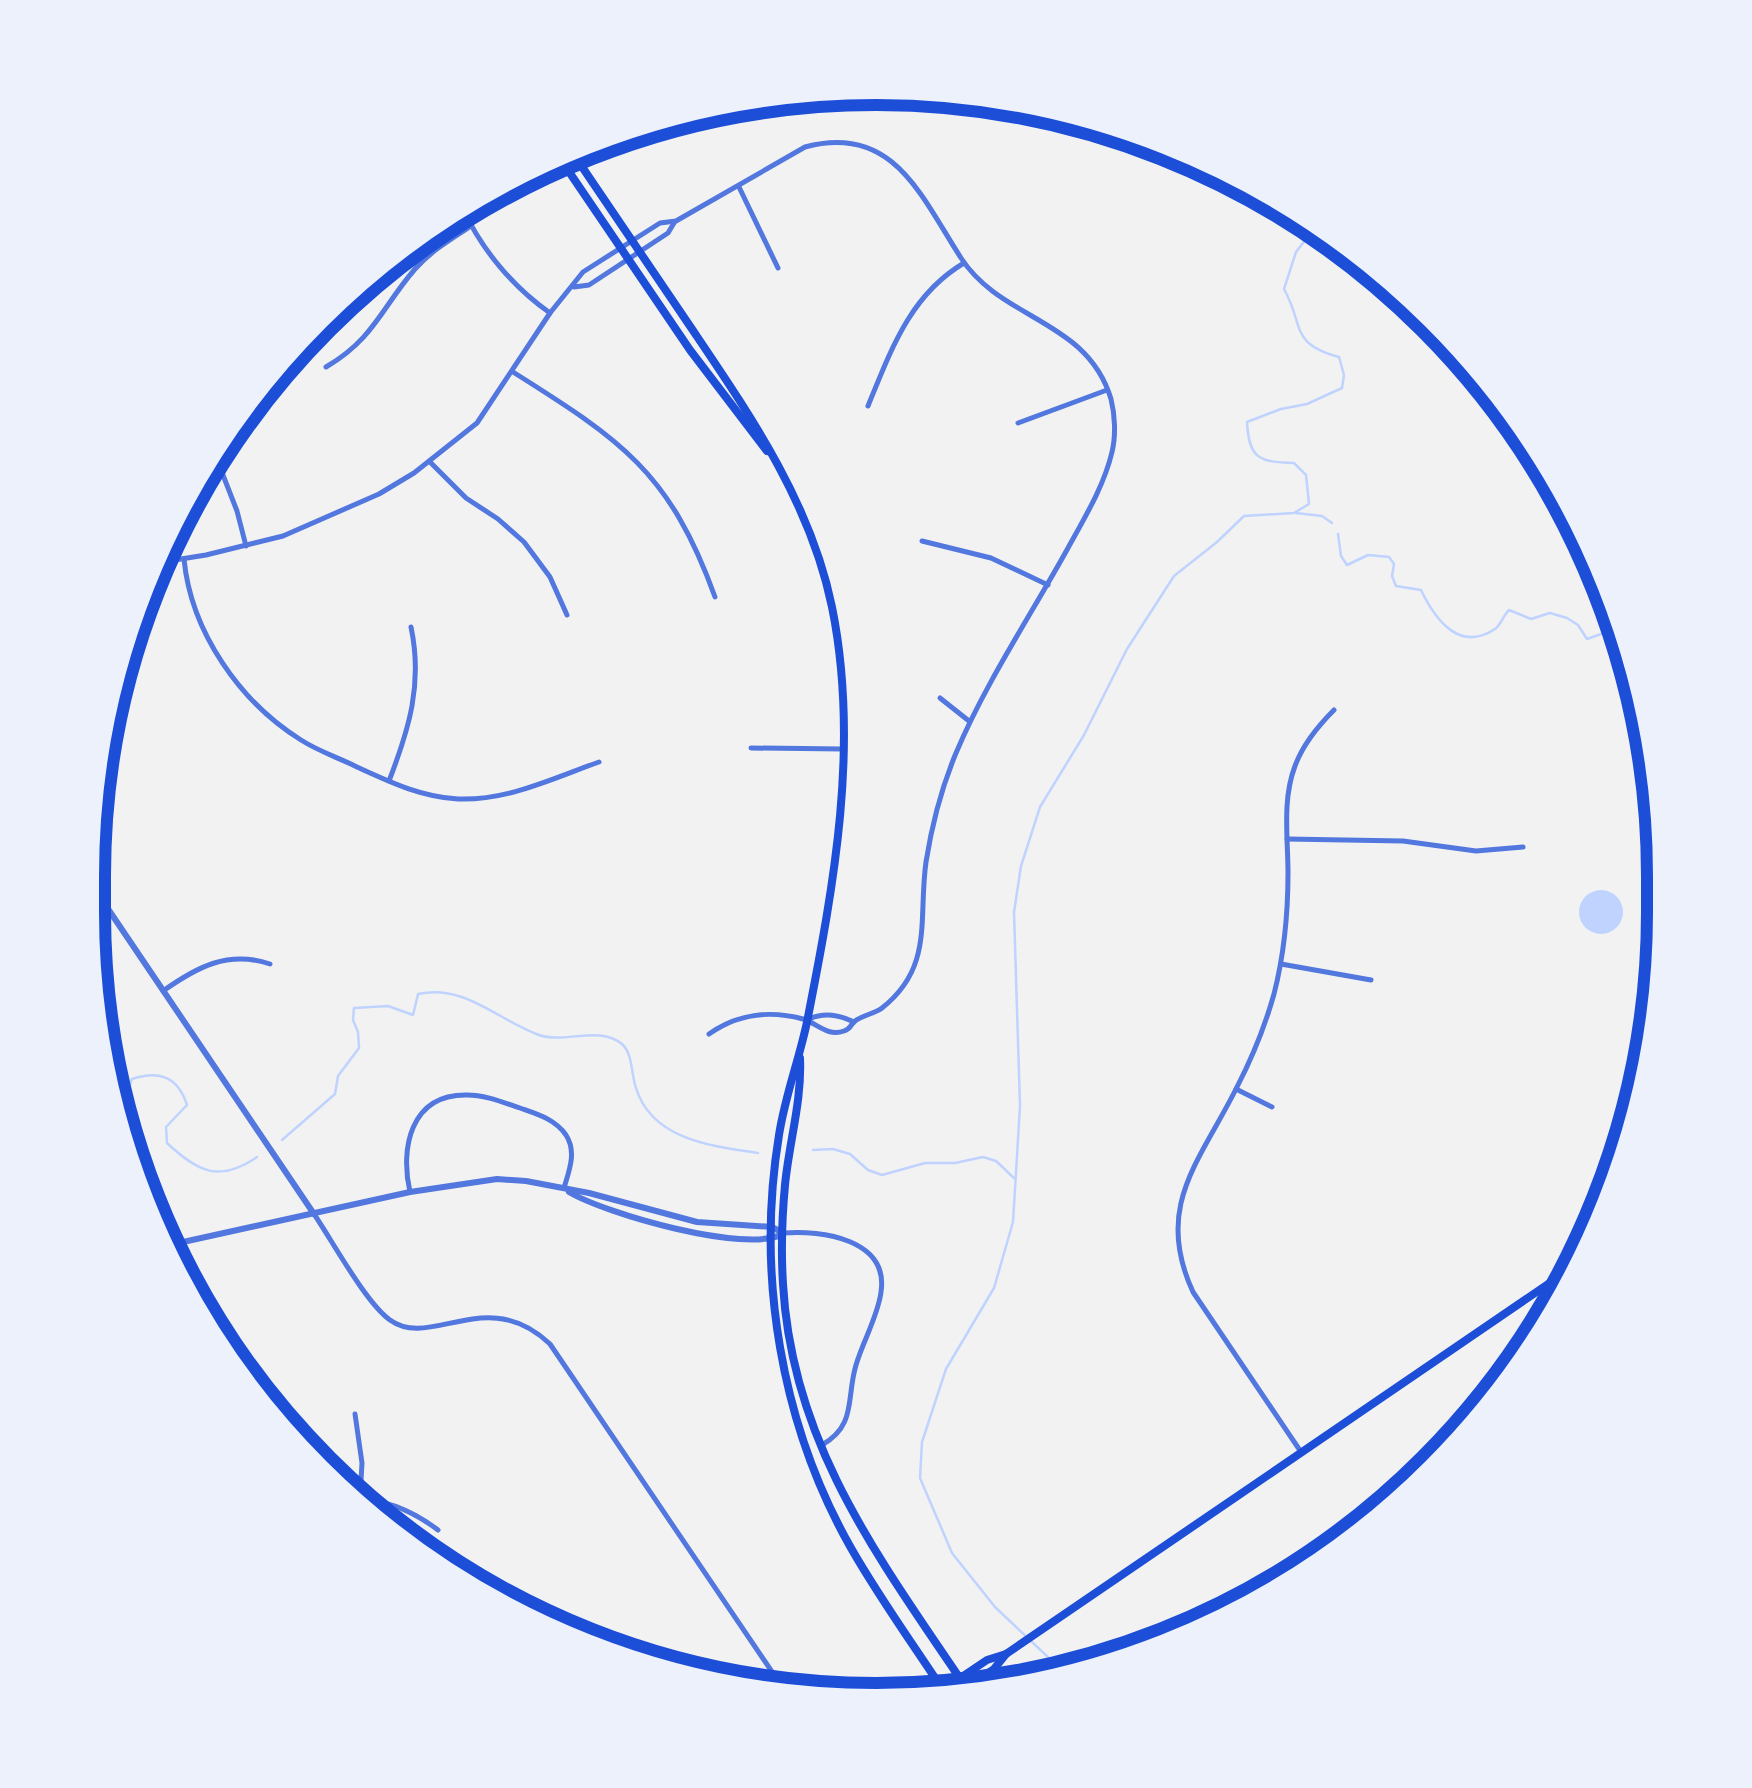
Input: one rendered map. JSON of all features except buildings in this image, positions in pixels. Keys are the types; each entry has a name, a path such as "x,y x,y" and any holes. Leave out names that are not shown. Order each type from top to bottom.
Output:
{"main road":[{"path":"580,164 760,430 798,503 822,566 845,710 842,810 807,1020 778,1136 772,1277 787,1385 810,1459 852,1550 937,1680"},
{"path":"568,170 733,410 774,458"},
{"path":"800,1053 801,1079 785,1187 783,1283 789,1338 820,1446 853,1516 960,1678"},
{"path":"987,1674 1006,1654 1066,1612 1553,1280"},
{"path":"961,1678 987,1660 1006,1654"}],"street":[{"path":"173,561 246,546 332,517 430,462 478,423 550,313 583,272 660,223 676,221 805,147 850,142 892,159 964,263 997,296 1054,326 1087,354 1107,390 1114,418 1114,447 1092,505 970,722 939,797 926,864 918,960 909,979 879,1010 841,1032 820,1030 807,1020 772,1015 742,1016 710,1034"},
{"path":"739,187 778,268"},
{"path":"574,287 589,285 668,233 676,221"},
{"path":"469,222 508,276 550,313"},
{"path":"326,366 364,340 416,269 471,226"},
{"path":"868,406 909,313 934,284 964,263"},
{"path":"513,372 606,432 649,474 679,517 715,596"},
{"path":"1018,423 1107,390"},
{"path":"430,462 466,498 524,542 550,577 566,614"},
{"path":"221,469 246,546"},
{"path":"922,541 991,558 1048,586"},
{"path":"184,559 189,590 224,666 261,708 305,742 428,796 482,798 525,788 599,762"},
{"path":"388,781 407,735 416,696 411,628"},
{"path":"940,698 970,722"},
{"path":"1301,1452 1206,1312 1182,1268 1176,1224 1185,1184 1236,1089 1266,1018 1281,964 1287,900 1288,791 1303,747 1334,710"},
{"path":"752,748 845,749"},
{"path":"1287,839 1403,841 1476,851 1523,848"},
{"path":"105,905 378,1308 392,1322 418,1328 472,1318 503,1318 530,1329 550,1344 775,1676"},
{"path":"164,991 212,962 253,958 270,964"},
{"path":"1281,964 1370,980"},
{"path":"807,1020 820,1014 843,1016 854,1022"},
{"path":"1236,1089 1272,1107"},
{"path":"410,1192 404,1162 410,1132 432,1106 463,1095 488,1097 555,1124 566,1136 571,1151 572,1162 564,1188"},
{"path":"180,1243 410,1192 497,1179 564,1188 697,1222 772,1227 784,1234"},
{"path":"564,1188 587,1202 703,1234 772,1240 784,1234 828,1234 850,1241 870,1257 882,1280 880,1297 854,1372 847,1420 837,1436 820,1446"},
{"path":"355,1414 362,1464 359,1483"},
{"path":"379,1501 414,1513 438,1530"}],"water":[{"path":"1601,890 1617,896 1623,912 1617,928 1601,934 1585,928 1579,912 1585,896"}],"waterway":[{"path":"1055,1662 995,1607 952,1553 920,1478 922,1442 946,1369 994,1288 1013,1222 1020,1106 1014,912 1021,866 1040,807 1084,735 1127,649 1174,576 1244,516 1294,513 1309,504 1306,475 1294,463 1258,456 1250,444 1247,422 1307,404 1342,388 1344,375 1339,357 1323,352 1305,339 1284,289 1296,252 1307,237"},
{"path":"1296,513 1322,516 1332,523"},
{"path":"1338,534 1341,556 1347,565 1368,555 1389,557 1394,564 1392,576 1396,586 1421,590 1433,612 1459,635 1470,637 1495,629 1509,610 1531,619 1550,613 1567,618 1578,625 1587,639 1608,633"},
{"path":"282,1140 335,1094 338,1076 359,1048 354,1008 388,1006 413,1015 418,994 435,992 481,1005 539,1035 613,1039 626,1048 636,1088 655,1119 670,1130 703,1143 758,1153"},
{"path":"127,1094 132,1079 151,1075 167,1078 179,1088 187,1105 166,1127 167,1143 199,1167 220,1172 257,1157"},
{"path":"813,1150 833,1149 850,1154 868,1170 882,1175 925,1163 955,1163 983,1157 996,1161 1014,1178"}]}
